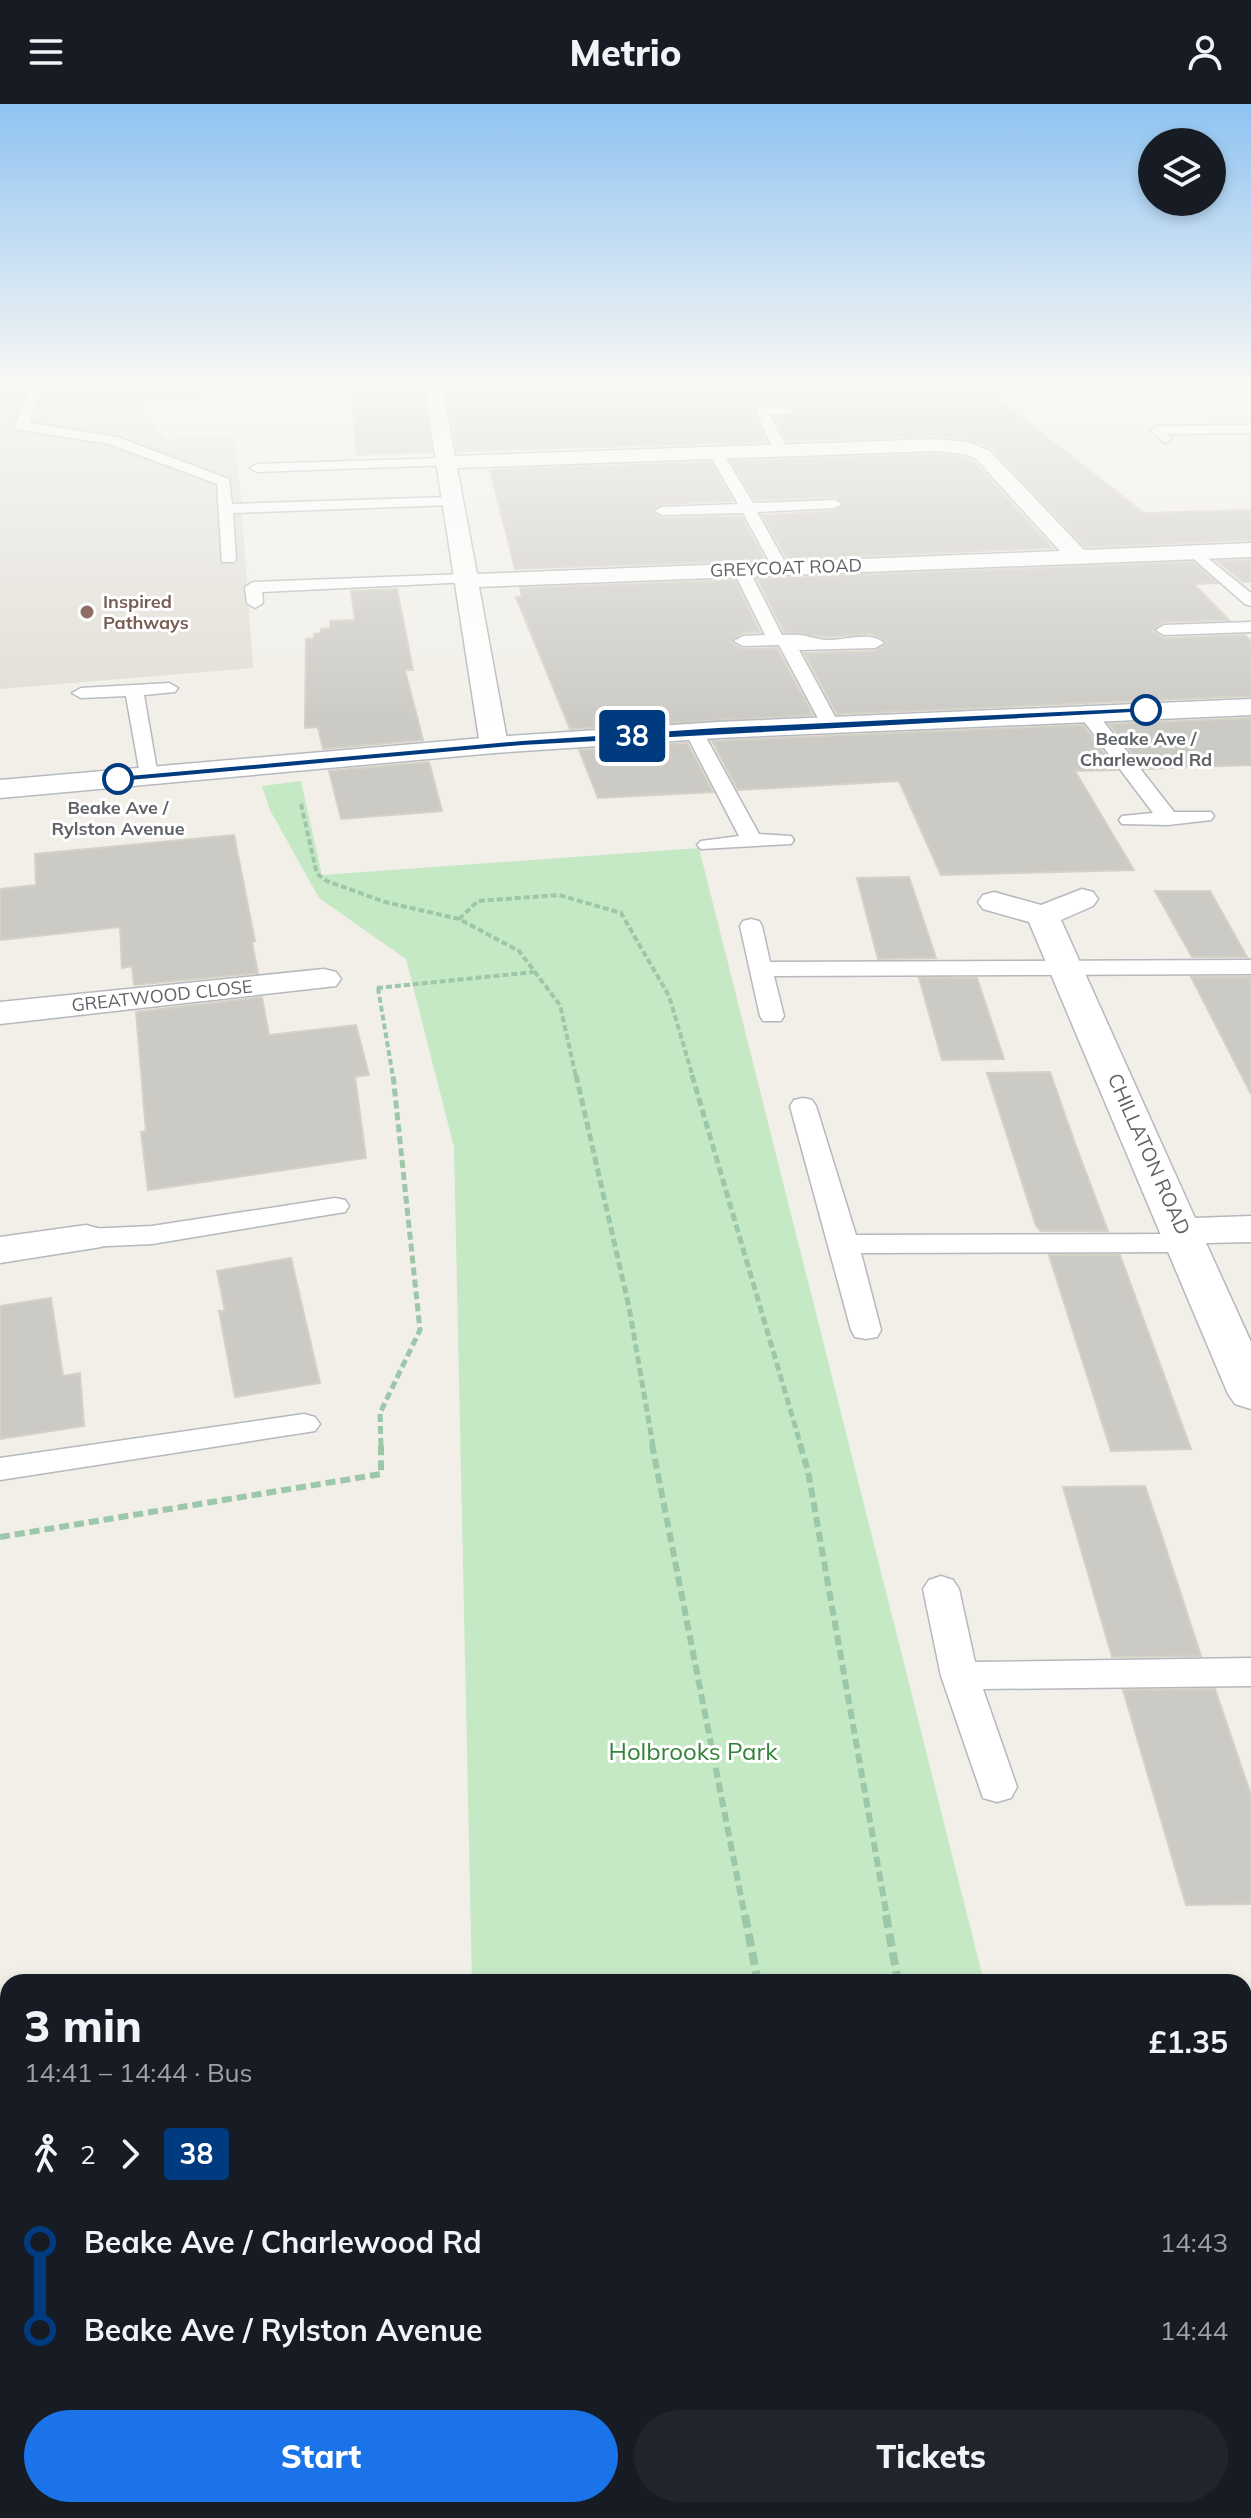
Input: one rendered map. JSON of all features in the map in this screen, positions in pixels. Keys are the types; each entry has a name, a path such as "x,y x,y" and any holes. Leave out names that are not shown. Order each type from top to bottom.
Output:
{"street":[{"path":"450,497 494,745"},
{"path":"1022,497 1078,557"},
{"name":"GREYCOAT ROAD","path":"464,580 1251,550"},
{"path":"0,789 494,745 830,724 1251,707"},
{"path":"994,902 1043,916 1082,899"},
{"name":"CHILLATON ROAD","path":"1043,916 1251,1394"},
{"name":"GREATWOOD CLOSE","path":"0,1013 326,985"},
{"path":"1185,1237 1251,1229"},
{"path":"0,1250 86,1238"}],"lane":[{"path":"225,497 228,559"},
{"path":"741,497 781,569"},
{"path":"226,509 451,501"},
{"path":"662,511 835,504"},
{"path":"1194,552 1251,601"},
{"path":"741,570 830,724"},
{"path":"254,588 464,580"},
{"path":"1164,630 1251,627"},
{"path":"782,643 812,638"},
{"path":"748,644 875,643"},
{"path":"81,693 169,688"},
{"path":"134,690 148,776"},
{"path":"1086,712 1168,819"},
{"path":"694,732 752,841"},
{"path":"1129,820 1204,816"},
{"path":"708,845 784,840"},
{"path":"751,926 772,1016"},
{"path":"760,969 1251,967"},
{"path":"803,1106 866,1330"},
{"path":"86,1238 152,1235 335,1206"},
{"path":"844,1244 1185,1237"},
{"path":"0,1469 304,1424"},
{"path":"941,1589 960,1676 997,1787"},
{"path":"960,1676 1251,1672"}],"path":[{"path":"292,764 317,874 327,881 385,902 459,919 519,951 560,1005 629,1307 664,1513 756,1974"},
{"path":"459,919 478,901 559,895 621,913 669,996 808,1471 897,1974"},
{"path":"326,985 378,988 534,972"},
{"path":"0,1537 381,1474 380,1413 420,1330 392,1067 378,988"}],"shaded area":[{"path":"0,497 241,497 253,668 0,689"}],"green space":[{"name":"Holbrooks Park","path":"301,781 322,875 699,848 982,1974 472,1974 454,1147 406,959 319,898 270,810 262,786"}],"building":[{"path":"497,497 731,497 733,501 662,504 652,512 662,518 741,516 765,560 515,569"},
{"path":"753,497 1006,497 1053,548 787,559 762,515 835,511 845,503 835,497 755,500"},
{"path":"1037,497 1123,497 1144,513 1251,510 1251,540 1085,547"},
{"path":"1251,560 1251,582 1243,582 1217,561"},
{"path":"1193,562 1217,583 1194,584 1229,620 1164,622 1153,631 1164,638 1245,635 1251,641 1251,696 837,714 804,653 875,651 887,642 870,634 827,637 784,632 757,579"},
{"path":"735,580 760,632 742,633 731,642 743,649 777,648 813,715 570,729 516,597 522,597 520,588"},
{"path":"397,589 413,670 405,670 423,740 323,749 318,727 305,728 306,639 315,638 314,634 321,633 321,629 330,628 330,621 355,620 351,591"},
{"path":"1251,718 1251,765 1144,769 1109,724"},
{"path":"1083,725 1117,770 1075,771 1134,870 941,875 899,781 738,790 712,741"},
{"path":"687,743 713,792 598,798 579,750"},
{"path":"429,762 442,811 341,819 329,771"},
{"path":"234,835 255,941 252,942 258,973 134,985 132,966 122,968 120,927 0,940 0,889 36,885 35,854"},
{"path":"909,877 936,958 878,959 857,878"},
{"path":"1155,891 1210,891 1247,957 1192,957"},
{"path":"1191,977 1251,977 1251,1094"},
{"path":"919,978 977,978 1004,1059 942,1060"},
{"path":"262,997 269,1035 356,1025 369,1075 355,1077 366,1158 148,1190 141,1132 146,1131 136,1012"},
{"path":"1050,1072 1108,1231 1041,1231 1036,1226 987,1073"},
{"path":"1049,1255 1120,1255 1191,1449 1111,1451"},
{"path":"291,1258 320,1383 235,1397 219,1311 225,1311 217,1271"},
{"path":"51,1298 63,1376 80,1373 84,1426 0,1439 0,1306"},
{"path":"1145,1486 1201,1656 1112,1657 1063,1487"},
{"path":"1215,1689 1251,1795 1251,1904 1186,1905 1123,1690"}],"bus line":[{"name":"38","path":"118,779 522,743 718,730 1146,710"}],"place":[{"name":"Inspired Pathways","path":"87,612"},
{"name":"Beake Ave / Charlewood Rd","path":"1146,710"},
{"name":"Beake Ave / Rylston Avenue","path":"118,779"}]}
